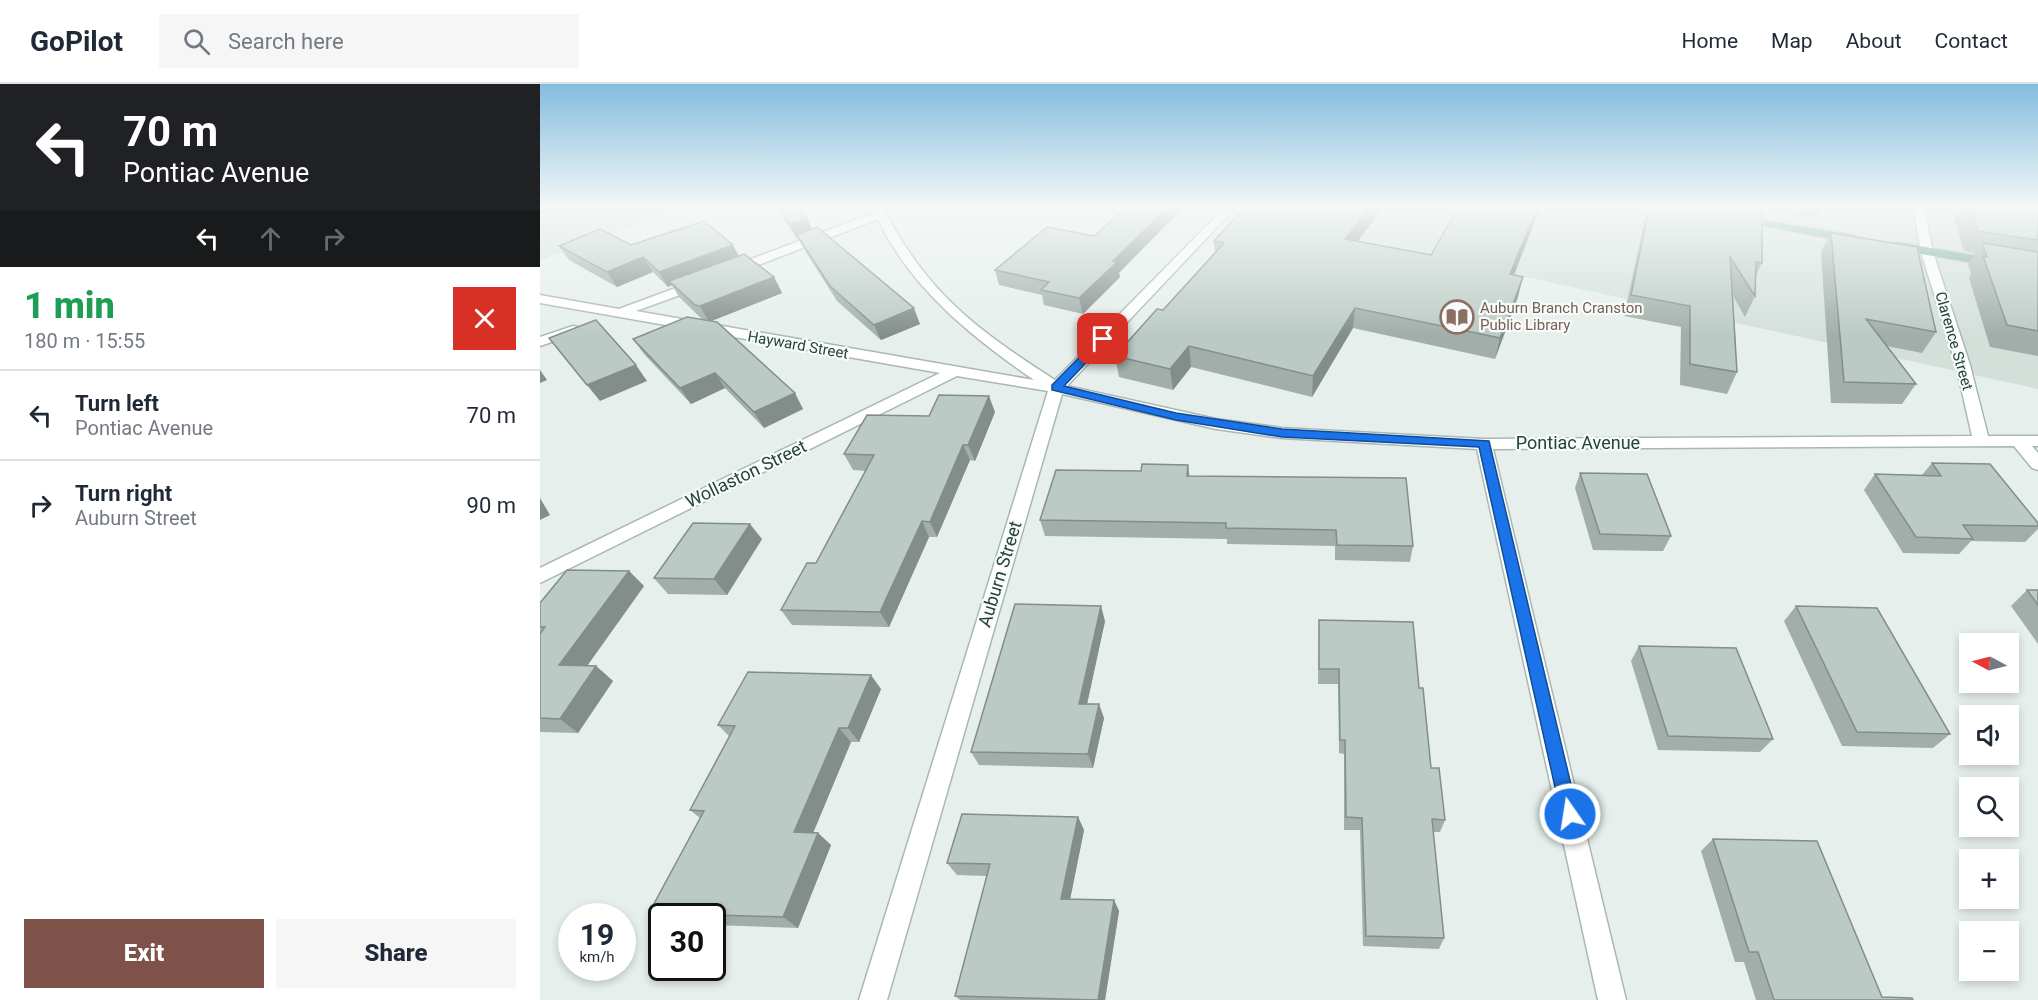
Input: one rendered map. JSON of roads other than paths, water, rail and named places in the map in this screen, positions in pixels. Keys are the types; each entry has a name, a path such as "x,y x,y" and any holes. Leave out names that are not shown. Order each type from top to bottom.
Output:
{"main road":[{"path":"1920,251 2038,270"}],"street":[{"path":"540,342 779,251"},
{"name":"Pontiac Avenue","path":"904,251 949,308 1016,361 1056,388 1206,422 1282,433 1484,444 2038,441"},
{"name":"Auburn Street","path":"873,1000 1056,388 1189,251"},
{"name":"Clarence Street","path":"1927,252 1963,364 1981,440"},
{"name":"Hayward Street","path":"540,299 1056,388"},
{"name":"Wollaston Street","path":"542,576 953,372"},
{"path":"2018,441 2038,464"},
{"path":"1484,444 1612,1000"}],"place":[{"name":"Auburn Branch Cranston Public Library","path":"1457,317"}]}
